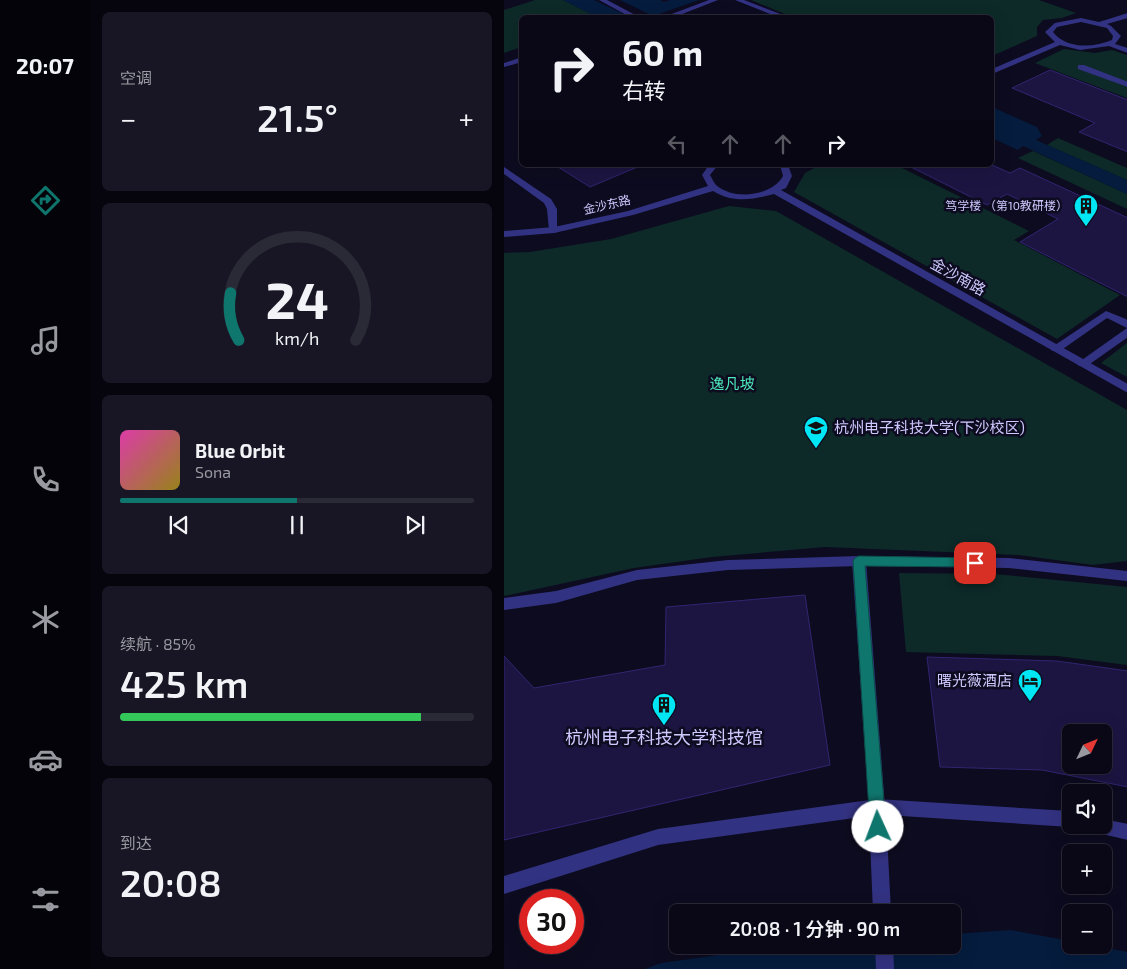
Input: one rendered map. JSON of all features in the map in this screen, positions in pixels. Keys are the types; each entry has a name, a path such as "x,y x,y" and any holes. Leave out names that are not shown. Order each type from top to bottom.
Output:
{"street":[{"path":"602,0 632,15"},
{"path":"672,15 715,0"},
{"path":"738,0 780,15"},
{"path":"1101,24 1127,14"},
{"path":"1071,20 1101,24 1115,32 1117,36 1115,41 1089,48 1060,42 1049,32 1055,24 1071,20"},
{"path":"994,71 1060,42"},
{"path":"1109,44 1127,51"},
{"path":"504,65 519,60"},
{"path":"1081,67 1127,85"},
{"path":"712,167 706,175 707,182 712,188 722,193 749,197 775,191 784,185 788,178 788,171 785,167"},
{"path":"504,170 548,201 552,209 554,230"},
{"name":"金沙东路","path":"504,234 554,230 630,213 712,188"},
{"name":"金沙南路","path":"775,191 1127,389"},
{"path":"1056,349 1106,314 1124,320"},
{"path":"1083,364 1127,332"},
{"path":"504,604 556,597 637,575 728,565 859,561 1009,563 1127,576"},
{"path":"859,561 877,807 882,904"},
{"path":"504,885 658,837 877,807 1062,819"},
{"path":"1112,829 1127,832"},
{"path":"884,954 885,969"}],"green space":[{"path":"535,0 563,0 593,15 519,15 519,48 504,53 504,10"},
{"path":"751,0 1039,0 1076,13 1062,18 1043,20 1037,27 1037,36 994,55 994,15 787,15"},
{"path":"1064,49 1095,53 1112,50 1127,55 1127,98 1035,63"},
{"path":"1058,138 1127,168 1127,180 1047,145"},
{"path":"1033,151 1127,194 1127,209 1018,158"},
{"path":"816,167 900,167 1029,231 1014,240 1120,295 1057,339 794,192 805,173"},
{"name":"逸凡坡","path":"729,206 776,211 1127,410 1127,561 1093,565 1019,555 825,547 712,557 634,568 504,596 504,253 530,252 611,239"},
{"path":"1127,343 1128,377 1101,363"},
{"path":"899,573 995,574 1127,587 1127,665 1057,656 906,652"}],"water":[{"path":"563,0 594,0 626,15 593,15"},
{"path":"620,0 660,0 664,2 670,0 699,0 651,15"},
{"path":"994,108 1037,127 1042,136 1036,140 1127,180 1127,194 1023,146 1018,150 994,139"},
{"path":"1011,930 1062,940 1062,954 1112,954 1112,949 1128,952 1127,969 645,969 661,963 726,954 961,954 961,933"}],"building":[{"path":"1050,70 1128,100 1128,152 1079,132 1095,123 1012,88"},
{"name":"笃学楼 （第10教研楼）","path":"994,166 1010,173 1020,168 1128,218 1128,297 1020,242 1058,219 1007,194 987,205 911,167"},
{"path":"558,167 637,167 590,187"},
{"name":"杭州电子科技大学科技馆","path":"805,595 830,765 504,840 504,656 534,688 665,665 666,607"},
{"name":"曙光薇酒店","path":"927,657 1057,661 1128,671 1128,787 1062,774 1112,774 1112,724 1062,724 1062,774 1042,770 940,767"}],"place":[{"name":"笃学楼 （第10教研楼）","path":"1086,227"},
{"name":"杭州电子科技大学(下沙校区)","path":"816,449"},
{"name":"曙光薇酒店","path":"1030,702"},
{"name":"杭州电子科技大学科技馆","path":"664,726"}],"route":[{"path":"878,827 859,561 975,563"}]}
